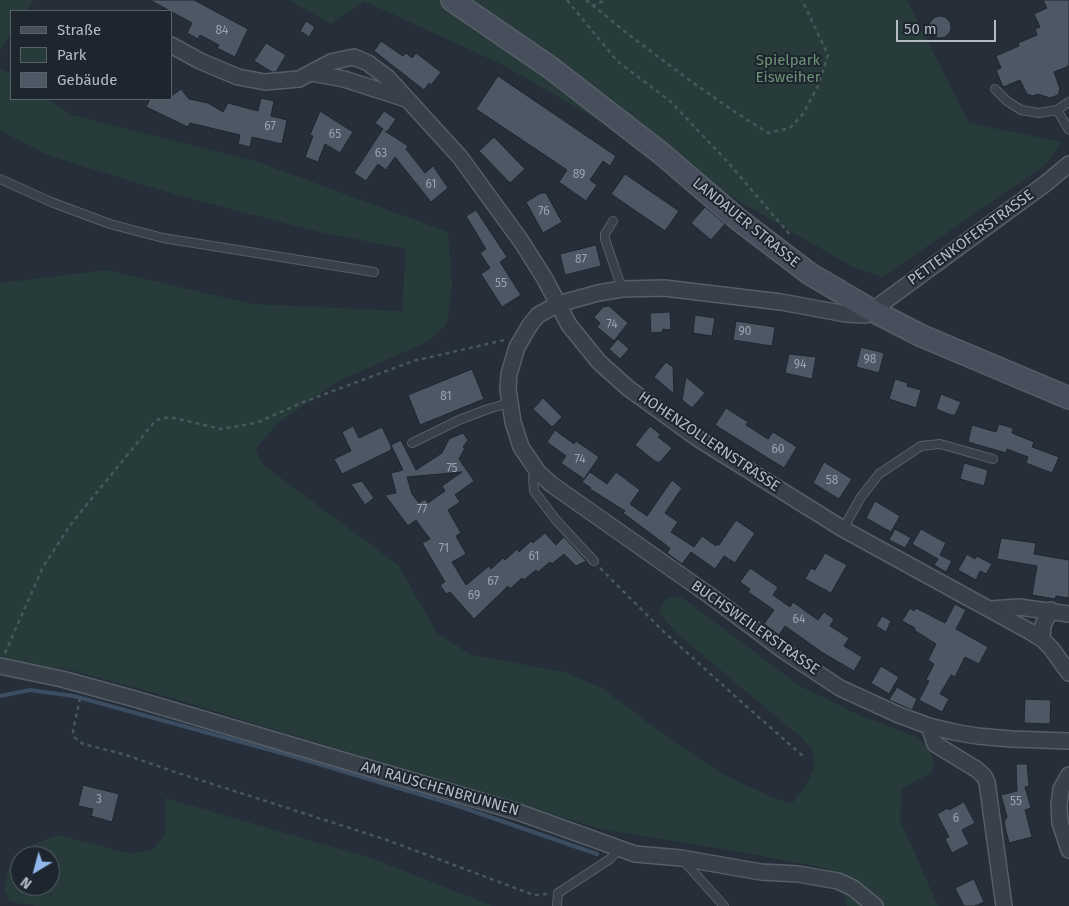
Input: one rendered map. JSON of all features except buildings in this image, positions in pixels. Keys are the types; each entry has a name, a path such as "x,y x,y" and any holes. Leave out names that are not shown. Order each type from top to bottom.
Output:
{"main road":[{"name":"LANDAUER STRASSE","path":"452,0 551,68 662,154 774,248 810,274 873,311 922,336 1069,398"}],"street":[{"name":"HOHENZOLLERNSTRASSE","path":"172,46 218,69 253,81 278,82 299,78 331,62 354,57 361,59 388,78 460,157 492,199 545,279 569,325 580,341 599,362 628,388 698,438 844,529 1042,639 1069,673"},
{"name":"HOHENZOLLERNSTRASSE","path":"311,73 344,79 409,100"},
{"name":"PETTENKOFERSTRASSE","path":"873,311 885,300 1046,184 1069,164"},
{"name":"BUCHSWEILERSTRASSE","path":"873,311 859,316 781,302 664,288 622,289 575,298 558,304 538,315 523,336 517,347 509,374 510,403 521,447 538,472 578,504 784,651 840,688 878,706 929,726 977,736 1069,741"},
{"path":"990,609 1006,607 1051,610 1069,614"},
{"path":"1042,639 1043,625 1051,610"},
{"name":"AM RAUSCHENBRUNNEN","path":"2,660 509,809 635,854 681,858 761,872 798,874 838,881 854,888 876,906"},
{"path":"929,726 935,744 976,768 987,782 1004,906"},
{"path":"1069,775 1061,789 1059,805 1060,823 1069,850"}],"lane":[{"path":"995,89 1007,101 1021,110 1039,113 1057,110 1069,102"},
{"path":"1057,110 1069,130"},
{"path":"0,179 52,202 110,224 154,235 374,272"},
{"path":"613,222 605,234 605,239 622,289"},
{"path":"412,443 460,420 510,403"},
{"path":"844,529 861,497 879,474 921,446 940,444 993,459"},
{"path":"538,472 533,477 534,492 556,520 594,562"},
{"path":"557,906 558,893 610,859 619,849"},
{"path":"681,858 724,906"}],"path":[{"path":"567,0 616,61 670,101 725,159 792,238"},
{"path":"586,0 732,110 768,133 790,128 803,114 818,86 828,55 802,0"},
{"path":"592,6 606,0"},
{"path":"2,660 47,560 71,524 156,420 170,417 221,430 256,423 301,403 413,361 472,346 523,336"},
{"path":"594,562 664,632 804,756"},
{"path":"80,699 73,731 74,738 82,744 123,754 387,840 534,896 558,893"}],"green space":[{"path":"0,0 34,0 28,10 10,10 10,35 0,50"},
{"name":"Spielpark Eisweiher","path":"289,0 907,0 969,123 1062,142 1045,165 883,277 851,266 503,65 364,1 331,24"},
{"path":"0,68 10,74 10,100 50,100 72,115 255,161 448,232 452,284 447,324 427,342 337,382 278,423 255,449 262,464 398,565 437,633 471,655 565,672 602,688 666,736 723,774 771,797 792,803 805,787 814,768 814,753 804,740 675,632 659,612 667,598 680,596 800,686 857,714 916,737 928,747 934,761 932,772 902,789 900,820 938,906 847,906 845,896 826,868 724,849 604,830 158,694 59,667 25,667 0,663 0,283 106,270 253,304 402,311 406,249 319,232 173,194 47,155 0,130"},
{"path":"165,798 371,858 493,906 37,906 10,902 4,889 10,865 10,896 60,896 60,846 29,846 58,835 128,853 151,851 165,835"}],"waterway":[{"path":"0,696 30,690 74,696 292,756 455,805 597,854"}]}
